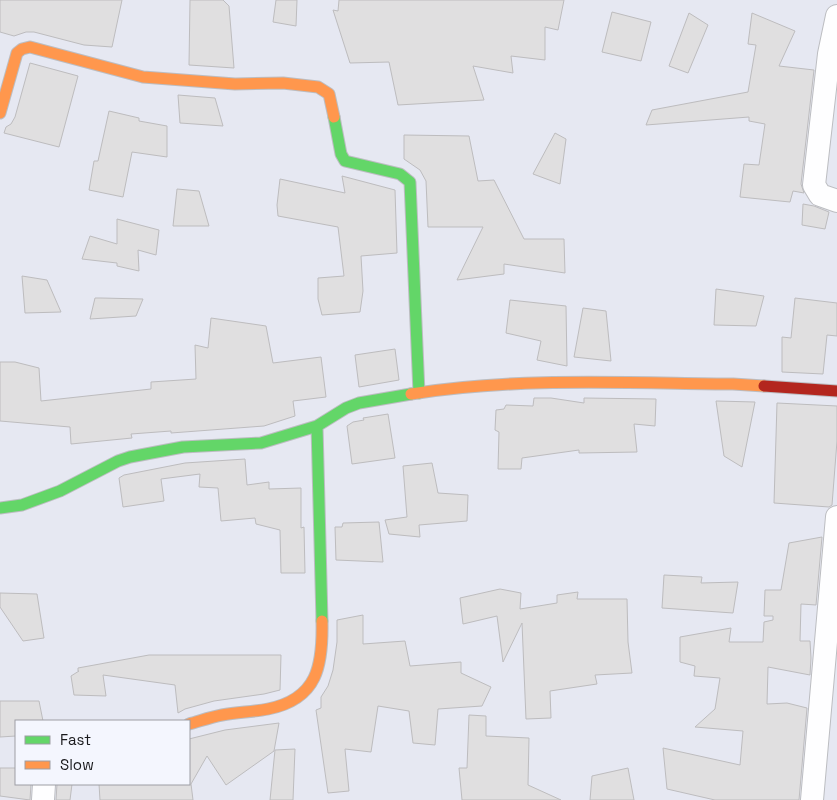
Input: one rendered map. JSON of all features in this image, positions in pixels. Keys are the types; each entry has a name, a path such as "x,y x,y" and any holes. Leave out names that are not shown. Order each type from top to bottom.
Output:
{"street":[{"path":"836,28 829,54 814,185 820,195 837,200"},
{"path":"0,113 17,53 22,49 30,47 143,77 235,84 283,83 318,87 329,94 340,154 345,161 400,174 410,182 419,393"},
{"path":"0,508 22,504 60,490 130,457 183,447 261,442 317,426 346,408 359,403 452,388 525,382 733,384 837,391"},
{"path":"190,724 221,715 278,708 293,701 307,690 317,671 322,640 317,426"},
{"path":"812,800 837,517"},
{"path":"43,800 44,785"}],"shaded area":[{"path":"0,0 837,0 837,800 0,800"}],"building":[{"path":"0,0 122,0 112,47 84,45 34,32 26,32 14,36 0,32"},
{"path":"190,0 223,0 229,6 234,68 189,65"},
{"path":"276,0 297,0 296,26 273,22"},
{"path":"339,0 564,0 558,30 545,27 545,60 511,56 513,73 473,66 484,100 398,105 389,62 350,63 333,10 338,11"},
{"path":"612,12 651,22 641,61 602,52"},
{"path":"689,13 708,25 688,73 669,66"},
{"path":"752,13 795,31 779,66 814,70 801,184 804,193 793,191 790,202 740,197 744,164 759,165 765,124 749,121 749,117 646,125 652,110 748,92 756,45 748,44"},
{"path":"30,63 78,76 59,147 4,133 6,127 11,124 15,117"},
{"path":"178,95 215,98 223,126 180,123"},
{"path":"109,111 139,118 139,121 167,126 167,157 132,152 123,197 89,190 94,161 98,161"},
{"path":"555,133 566,139 560,184 533,174"},
{"path":"404,135 469,136 478,181 494,180 524,239 564,239 565,273 504,264 504,274 457,280 483,227 428,227 426,181 420,170 404,159"},
{"path":"342,176 395,190 397,253 361,256 363,291 360,312 322,315 318,299 318,278 344,276 338,227 278,216 277,205 280,179 345,193"},
{"path":"177,189 199,191 209,226 173,226"},
{"path":"803,204 829,212 825,229 802,225"},
{"path":"117,219 159,230 156,255 138,250 139,271 117,266 117,263 82,259 90,236 117,244"},
{"path":"22,276 47,280 61,312 25,313"},
{"path":"716,289 764,296 756,326 714,325"},
{"path":"95,298 143,299 136,316 90,319"},
{"path":"795,298 837,303 837,336 827,335 823,374 782,372 782,337 791,338"},
{"path":"510,300 566,306 567,366 537,360 541,341 506,333"},
{"path":"583,308 606,311 611,361 574,357"},
{"path":"211,318 266,326 273,363 321,357 326,397 293,401 295,416 264,426 131,434 132,438 71,444 70,427 0,421 0,362 15,362 39,368 41,401 151,389 151,382 196,379 195,345 208,348"},
{"path":"395,349 399,380 359,387 355,355"},
{"path":"534,398 551,398 584,403 584,398 656,399 655,426 634,424 637,452 579,453 579,450 522,458 521,469 498,469 499,432 495,430 496,410 504,409 506,405 533,406"},
{"path":"716,401 755,402 742,467 724,456"},
{"path":"777,403 837,406 837,441 832,505 829,507 774,503"},
{"path":"388,414 395,458 352,464 347,426 353,422 364,420 363,418"},
{"path":"245,459 247,485 269,482 269,489 301,488 301,528 304,527 305,573 281,573 280,530 256,524 255,518 221,521 218,488 199,487 200,474 161,479 164,501 123,507 119,478 124,475 185,463"},
{"path":"432,463 438,493 468,495 467,521 419,525 420,537 389,534 385,520 407,517 403,466"},
{"path":"379,522 383,562 336,560 335,527 342,527 343,523"},
{"path":"822,537 816,605 801,604 800,641 810,641 810,675 768,667 767,704 787,703 807,708 799,800 715,800 667,789 663,748 740,765 743,731 695,727 715,709 720,678 694,676 695,666 680,662 680,637 731,628 729,642 763,642 764,622 773,620 773,616 764,616 765,590 781,590 789,543"},
{"path":"664,575 702,577 701,583 738,582 733,613 662,608"},
{"path":"500,589 521,593 520,609 557,603 557,595 578,592 577,599 627,599 628,642 632,673 595,675 597,684 550,691 551,718 526,719 522,623 503,662 497,616 463,624 460,598"},
{"path":"0,593 37,594 44,638 23,641 0,607"},
{"path":"363,615 363,644 405,641 410,666 461,662 461,673 491,687 482,706 438,709 435,745 413,743 409,711 378,706 371,752 345,749 349,791 328,793 316,710 321,708 321,697 328,686 333,670 337,642 337,620"},
{"path":"149,655 281,655 280,690 214,701 185,709 178,713 175,685 103,675 106,696 74,695 71,676 79,671 78,668"},
{"path":"0,701 39,701 43,720 15,720 15,736 0,737"},
{"path":"469,715 486,716 486,736 529,738 528,785 561,800 462,800 459,768 467,768"},
{"path":"279,723 274,751 226,785 207,756 191,784 193,800 100,800 99,785 190,785 190,739 225,730"},
{"path":"295,749 293,800 270,800 275,750"},
{"path":"0,768 15,768 15,785 31,785 30,800 0,796"},
{"path":"628,768 634,800 590,800 592,776"},
{"path":"57,785 72,785 70,800 56,800"}],"traffic: fast":[{"path":"334,117 341,154 345,161 400,174 410,182 419,393"},
{"path":"0,508 22,505 60,491 118,461 130,457 183,447 261,443 317,426 346,408 359,403 411,394"},
{"path":"317,426 322,621"}],"traffic: slow":[{"path":"0,113 17,53 22,49 30,47 143,77 235,84 283,83 318,87 329,94 334,117"},
{"path":"411,394 491,385 572,382 764,386"},
{"path":"190,724 222,715 268,709 285,704 298,697 314,678 319,666 322,621"}],"traffic: jam":[{"path":"764,386 837,391"}]}
